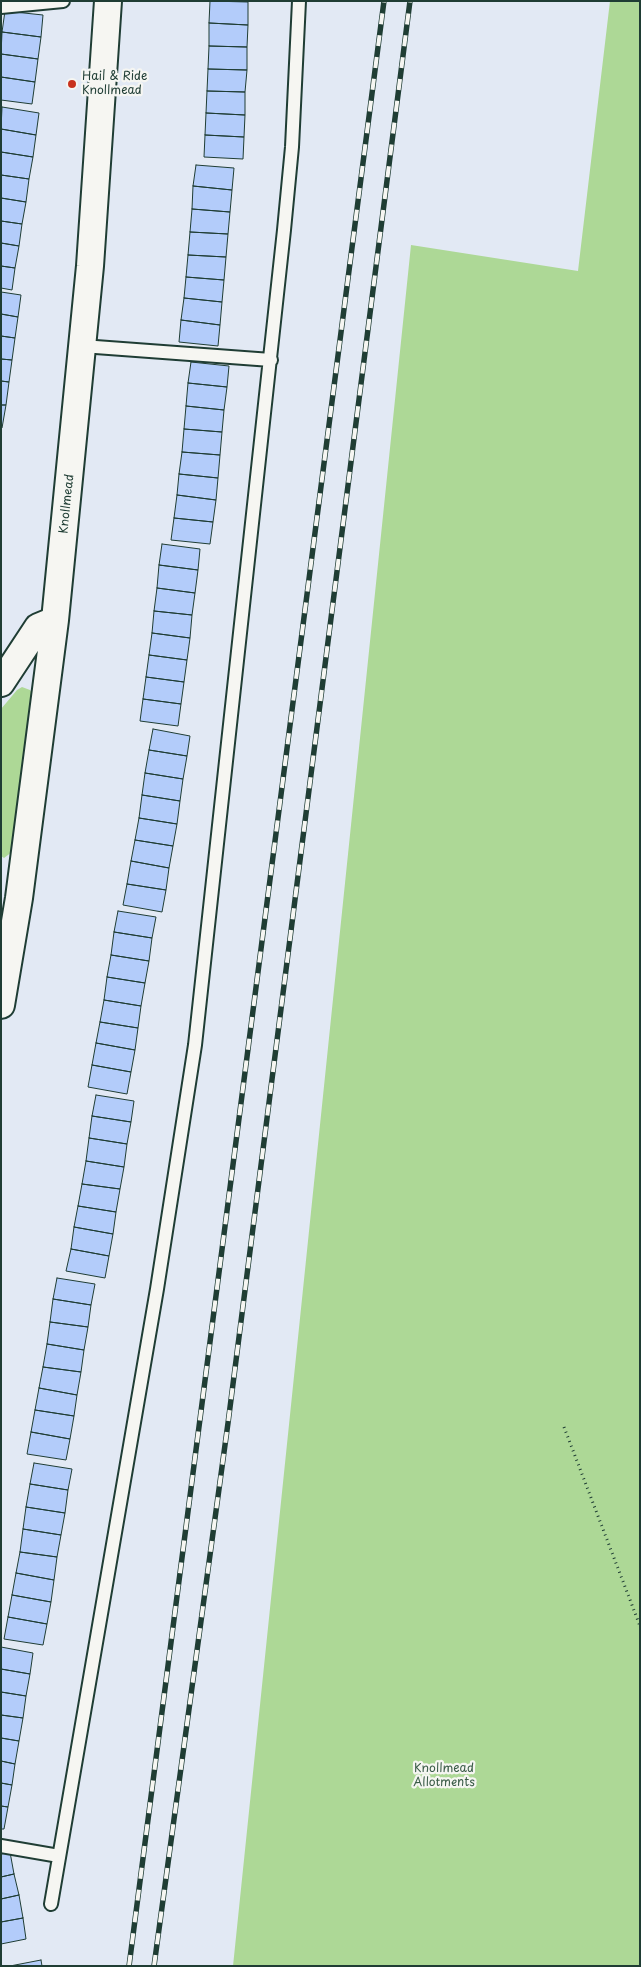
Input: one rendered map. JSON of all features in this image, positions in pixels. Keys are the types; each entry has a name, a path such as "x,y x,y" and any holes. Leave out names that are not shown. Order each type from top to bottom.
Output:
{"street":[{"name":"Knollmead","path":"1,1005 19,898 55,620 91,256 108,1"},
{"path":"1,683 38,628 55,620"},
{"path":"1,880 19,898"}],"lane":[{"path":"1,7 63,1"},
{"path":"51,1904 156,1298 194,1045 271,360 292,147 299,1"},
{"path":"82,346 271,360"},
{"path":"1,1846 59,1856"}],"path":[{"path":"564,1426 640,1626"}],"green space":[{"name":"Knollmead Allotments","path":"610,1 640,1 640,1966 233,1966 411,245 578,271"},
{"path":"22,687 30,690 34,696 12,852 4,858 1,856 1,709 17,690"}],"building":[{"path":"210,1 248,2 248,25 209,23"},
{"path":"5,11 43,15 41,37 2,32"},
{"path":"209,23 248,25 247,47 209,46"},
{"path":"2,32 41,37 38,59 1,54"},
{"path":"209,46 247,47 247,70 208,69"},
{"path":"1,54 38,59 35,82 1,77"},
{"path":"208,69 247,70 245,92 207,91"},
{"path":"1,77 35,82 32,104 1,100"},
{"path":"207,91 245,92 245,115 206,113"},
{"path":"2,107 39,113 36,135 1,129"},
{"path":"206,113 245,115 244,137 205,135"},
{"path":"1,129 36,135 33,157 1,152"},
{"path":"205,135 244,137 243,159 204,157"},
{"path":"1,152 33,157 29,179 1,175"},
{"path":"196,165 234,168 232,190 193,186"},
{"path":"1,175 29,179 26,202 1,198"},
{"path":"193,186 232,190 230,212 192,209"},
{"path":"1,198 26,202 22,224 1,221"},
{"path":"192,209 230,212 228,234 190,232"},
{"path":"1,221 22,224 19,246 1,243"},
{"path":"190,232 228,234 226,257 188,255"},
{"path":"1,243 19,246 15,268 1,266"},
{"path":"188,255 226,257 224,280 186,277"},
{"path":"1,266 15,268 12,290 1,288"},
{"path":"186,277 224,280 222,302 184,298"},
{"path":"1,292 21,295 18,317 1,314"},
{"path":"184,298 222,302 220,325 181,320"},
{"path":"1,314 18,317 15,338 1,336"},
{"path":"181,320 220,325 218,346 179,342"},
{"path":"1,336 15,338 12,360 1,359"},
{"path":"1,359 12,360 9,382 1,381"},
{"path":"191,362 229,366 227,387 188,383"},
{"path":"1,381 9,382 6,405 1,405"},
{"path":"188,383 227,387 224,410 186,406"},
{"path":"1,405 6,405 2,428 1,427"},
{"path":"186,406 224,410 222,432 184,429"},
{"path":"184,429 222,432 220,455 182,452"},
{"path":"182,452 220,455 218,478 179,474"},
{"path":"179,474 218,478 216,500 177,495"},
{"path":"177,495 216,500 213,522 174,518"},
{"path":"174,518 213,522 210,544 171,540"},
{"path":"162,544 200,549 198,570 159,565"},
{"path":"159,565 198,570 195,593 157,588"},
{"path":"157,588 195,593 192,615 154,611"},
{"path":"154,611 192,615 190,638 152,633"},
{"path":"152,633 190,638 187,660 149,655"},
{"path":"149,655 187,660 184,682 146,677"},
{"path":"146,677 184,682 181,704 143,699"},
{"path":"143,699 181,704 178,726 140,721"},
{"path":"153,729 190,736 187,756 149,750"},
{"path":"149,750 187,756 183,779 145,773"},
{"path":"145,773 183,779 180,801 142,795"},
{"path":"142,795 180,801 177,824 139,818"},
{"path":"139,818 177,824 173,846 135,840"},
{"path":"135,840 173,846 169,868 131,861"},
{"path":"131,861 169,868 166,890 127,884"},
{"path":"127,884 166,890 162,912 123,905"},
{"path":"118,911 156,917 152,938 114,932"},
{"path":"114,932 152,938 149,961 111,955"},
{"path":"111,955 149,961 145,983 107,977"},
{"path":"107,977 145,983 141,1006 104,1000"},
{"path":"104,1000 141,1006 138,1028 100,1022"},
{"path":"100,1022 138,1028 135,1050 96,1043"},
{"path":"96,1043 135,1050 131,1072 92,1065"},
{"path":"92,1065 131,1072 127,1094 88,1087"},
{"path":"96,1095 134,1101 131,1122 92,1116"},
{"path":"92,1116 131,1122 127,1144 89,1138"},
{"path":"89,1138 127,1144 124,1167 86,1161"},
{"path":"86,1161 124,1167 120,1189 82,1184"},
{"path":"82,1184 120,1189 116,1212 78,1206"},
{"path":"78,1206 116,1212 113,1234 74,1227"},
{"path":"74,1227 113,1234 109,1256 71,1249"},
{"path":"71,1249 109,1256 105,1278 66,1271"},
{"path":"57,1278 95,1284 91,1305 53,1299"},
{"path":"53,1299 91,1305 88,1327 50,1322"},
{"path":"50,1322 88,1327 84,1350 47,1344"},
{"path":"47,1344 84,1350 81,1372 43,1367"},
{"path":"43,1367 81,1372 77,1395 39,1388"},
{"path":"39,1388 77,1395 74,1416 35,1410"},
{"path":"35,1410 74,1416 70,1439 31,1432"},
{"path":"31,1432 70,1439 66,1460 27,1454"},
{"path":"34,1463 72,1469 68,1490 30,1484"},
{"path":"30,1484 68,1490 65,1513 26,1507"},
{"path":"26,1507 65,1513 61,1535 23,1529"},
{"path":"23,1529 61,1535 57,1557 20,1552"},
{"path":"20,1552 57,1557 54,1580 16,1573"},
{"path":"16,1573 54,1580 51,1602 12,1595"},
{"path":"12,1595 51,1602 47,1624 8,1617"},
{"path":"8,1617 47,1624 43,1645 4,1639"},
{"path":"1,1647 33,1653 30,1674 1,1669"},
{"path":"1,1669 30,1674 26,1696 1,1692"},
{"path":"1,1692 26,1696 23,1718 1,1715"},
{"path":"1,1715 23,1718 19,1741 1,1738"},
{"path":"1,1738 19,1741 15,1764 1,1761"},
{"path":"1,1761 15,1764 12,1785 1,1783"},
{"path":"1,1783 12,1785 8,1807 1,1806"},
{"path":"1,1806 8,1807 4,1829 1,1829"},
{"path":"10,1852 14,1874 1,1877 1,1854"},
{"path":"14,1874 19,1895 1,1899 1,1877"},
{"path":"19,1895 23,1918 1,1922 1,1899"},
{"path":"23,1918 26,1939 1,1944 1,1922"},
{"path":"41,1960 42,1966 10,1966"}],"railway":[{"path":"129,1966 384,1"},
{"path":"154,1966 228,1423 410,1"}],"place":[{"name":"Hail & Ride Knollmead","path":"72,84"}]}
